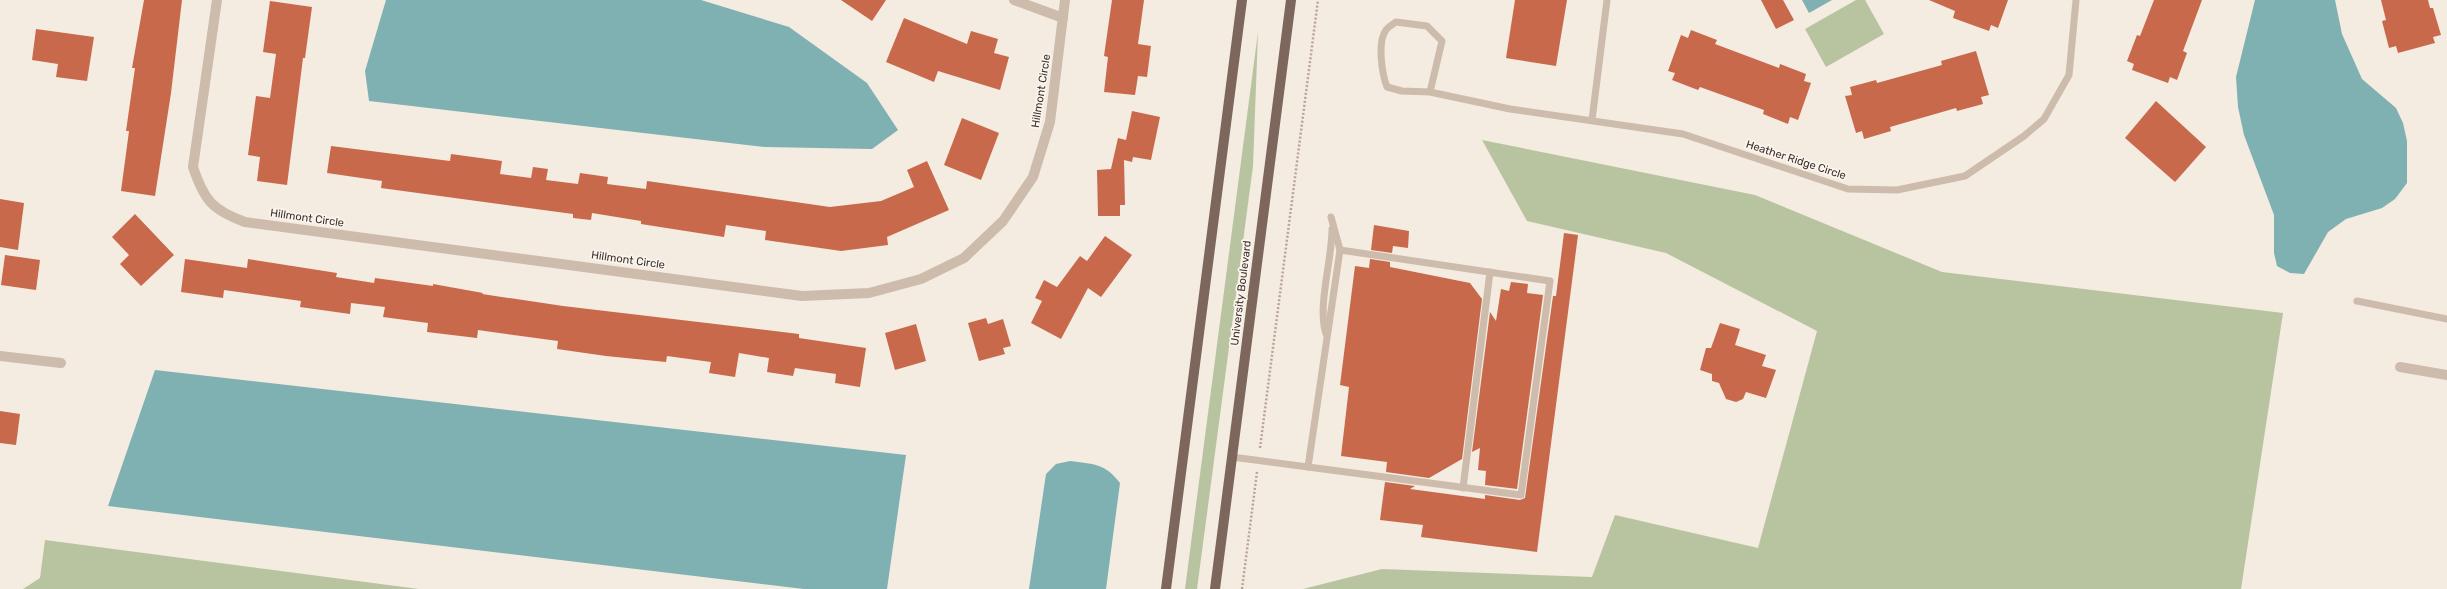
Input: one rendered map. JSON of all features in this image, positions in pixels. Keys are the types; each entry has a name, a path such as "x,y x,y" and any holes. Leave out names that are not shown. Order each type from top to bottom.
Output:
{"main road":[{"path":"1166,589 1242,0"},
{"name":"University Boulevard","path":"1215,589 1291,0"}],"street":[{"name":"Hillmont Circle","path":"218,0 193,167 202,192 222,214 245,222 802,296 869,293 921,279 964,258 1003,221 1033,177 1050,122 1065,0"},
{"path":"1014,0 1063,18"},
{"path":"0,356 61,363"},
{"path":"2400,367 2447,375"}],"lane":[{"path":"1592,120 1607,0"},
{"name":"Heather Ridge Circle","path":"1430,92 1442,41 1427,26 1396,22 1385,31 1382,49 1381,72 1387,87 1402,91 1430,92 1510,109 1683,134 1848,189 1897,190 1965,176 2024,136 2044,118 2069,75 2076,0"},
{"path":"1308,467 1326,335 1340,250 1331,217 1332,249 1322,320 1326,335"},
{"path":"1232,457 1521,495 1550,281 1340,250"},
{"path":"1463,488 1490,272"},
{"path":"2357,301 2447,319"}],"path":[{"path":"1242,589 1318,0"}],"green space":[{"path":"1856,0 1865,0 1884,34 1826,67 1805,29"},
{"path":"1258,32 1253,166 1197,589 1185,589"},
{"path":"1482,140 1755,195 1942,272 2283,313 2241,589 1303,589 1382,569 1592,577 1615,515 1758,548 1817,331 1666,253 1527,221"},
{"path":"45,540 419,589 23,589 40,578"}],"water":[{"path":"386,0 701,0 789,27 867,83 898,130 872,149 765,147 369,101 365,71"},
{"path":"1802,0 1832,0 1809,13"},
{"path":"2255,0 2335,0 2342,34 2362,79 2396,108 2403,123 2407,141 2407,183 2395,199 2382,208 2346,219 2328,232 2304,274 2290,273 2277,266 2274,253 2274,215 2244,135 2238,107 2236,77"},
{"path":"155,370 906,455 887,589 804,589 108,506"},
{"path":"1070,461 1092,464 1104,468 1120,483 1106,589 1029,589 1046,474 1056,464"}],"building":[{"path":"144,0 182,0 171,93 155,196 121,191 129,131 126,131 135,68 132,68"},
{"path":"841,0 886,0 872,21"},
{"path":"1112,0 1144,0 1138,44 1151,46 1147,77 1138,76 1135,95 1104,92 1108,57 1104,56"},
{"path":"1515,0 1567,0 1556,66 1506,58"},
{"path":"1761,0 1783,0 1794,20 1776,29"},
{"path":"1929,0 2008,0 1998,28 1991,25 1989,31 1953,18 1955,11"},
{"path":"2154,0 2202,0 2183,51 2187,53 2177,80 2170,77 2168,83 2132,70 2134,64 2127,61 2137,35 2140,36"},
{"path":"2381,0 2428,0 2430,8 2433,8 2441,35 2433,37 2435,43 2398,53 2396,46 2389,48 2382,21 2386,20"},
{"path":"270,1 312,7 305,58 303,58 287,185 257,181 260,157 248,155 256,96 270,98 276,54 263,52"},
{"path":"904,18 967,44 971,31 998,39 994,53 1009,57 1000,90 938,71 934,82 886,62"},
{"path":"36,29 94,37 87,81 56,77 58,64 32,60"},
{"path":"1691,30 1717,40 1715,44 1779,68 1780,64 1806,74 1804,81 1811,83 1798,120 1790,117 1788,124 1763,114 1764,110 1700,87 1698,90 1672,80 1675,73 1668,71 1681,35 1688,38"},
{"path":"1976,51 1989,95 1981,97 1983,104 1957,111 1956,108 1890,127 1891,131 1864,139 1862,131 1856,133 1845,96 1852,95 1850,87 1876,80 1877,83 1942,65 1941,61"},
{"path":"2156,101 2206,147 2175,182 2125,138"},
{"path":"1132,111 1160,117 1151,160 1133,157 1132,162 1124,160 1125,205 1120,205 1120,216 1098,216 1097,170 1111,169 1118,138 1126,140"},
{"path":"962,118 999,133 981,180 944,165"},
{"path":"331,146 450,161 451,154 502,161 500,174 531,178 533,167 548,169 546,180 578,184 580,173 608,177 607,184 646,189 647,181 830,207 881,201 914,187 907,170 927,161 949,210 887,237 888,245 841,251 765,240 766,231 726,225 724,237 641,224 641,221 592,213 591,220 573,218 573,214 381,188 382,181 327,173"},
{"path":"0,199 24,203 18,250 0,247"},
{"path":"135,214 174,255 141,286 120,264 129,255 112,237"},
{"path":"1374,225 1409,231 1408,248 1393,246 1392,253 1371,250"},
{"path":"1564,233 1578,235 1537,552 1421,537 1423,525 1380,520 1385,482 1415,486 1410,489 1485,499 1485,495 1520,500 1525,498 1553,296 1556,296"},
{"path":"1105,236 1132,255 1101,297 1088,288 1061,339 1031,323 1042,301 1035,298 1044,280 1057,287 1080,256 1087,261"},
{"path":"5,255 40,260 36,290 1,285"},
{"path":"185,259 247,268 248,259 337,273 336,277 374,283 375,278 433,286 433,284 483,293 482,294 563,306 799,334 799,338 866,348 860,387 835,383 836,374 795,368 793,376 767,372 769,358 739,353 735,377 709,373 711,362 667,356 666,362 606,356 557,349 558,341 478,330 477,338 427,332 428,323 383,317 385,307 351,303 350,314 300,307 301,301 224,290 223,298 181,292"},
{"path":"1370,259 1390,262 1390,267 1470,283 1482,299 1462,459 1429,478 1386,472 1387,462 1341,456 1349,387 1340,385 1355,266 1369,268"},
{"path":"1511,282 1528,284 1527,293 1543,295 1517,489 1485,485 1486,471 1478,470 1480,448 1472,452 1490,312 1496,321 1501,289 1509,291"},
{"path":"986,318 988,324 1003,319 1011,346 1003,348 1005,354 979,361 968,323"},
{"path":"1720,323 1740,329 1735,345 1766,355 1762,366 1776,370 1766,398 1746,392 1743,399 1736,402 1726,399 1719,383 1712,381 1712,374 1700,370 1706,348 1711,348"},
{"path":"916,324 926,361 895,370 885,333"},
{"path":"0,411 20,414 16,445 0,443"}]}
